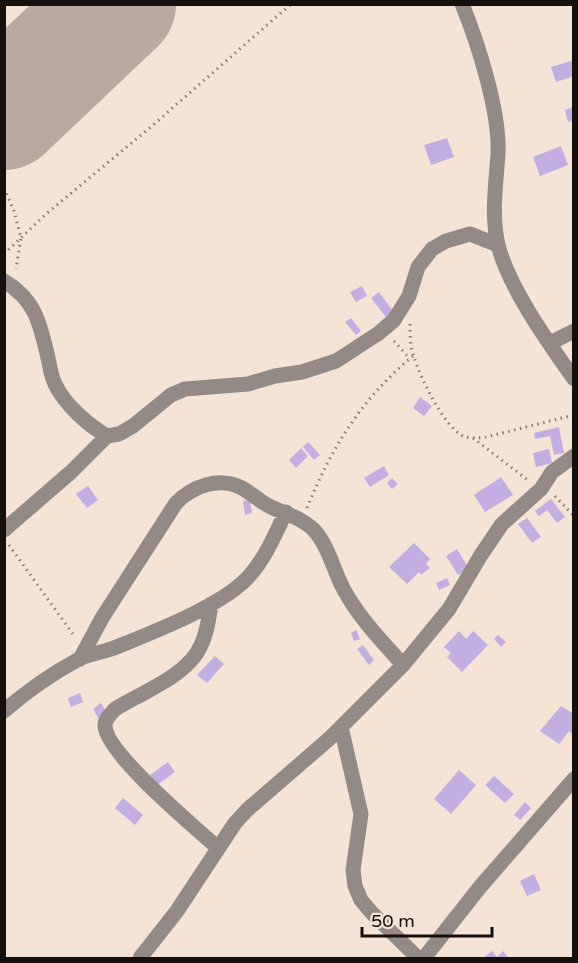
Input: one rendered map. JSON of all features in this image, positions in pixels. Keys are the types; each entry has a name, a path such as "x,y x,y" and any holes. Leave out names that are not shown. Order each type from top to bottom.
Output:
{"street":[{"path":"462,4 476,41 496,130 498,154 495,171 495,218 498,245 526,306 573,380"},
{"path":"4,530 71,472 107,436 119,434 133,426 171,395 185,389 249,384 336,362 394,320 409,296 418,267 432,249 446,241 470,234 498,245"},
{"path":"4,281 24,296 38,320 56,385 79,414 107,436"},
{"path":"550,343 573,331"},
{"path":"140,958 177,911 218,848 247,810 340,728 403,665 449,609 493,535 541,489 552,472 573,456"},
{"path":"83,655 102,618 176,503 199,486 216,483 241,487 261,502 302,520 321,539 344,589 365,623 403,665"},
{"path":"4,711 83,655 112,648 212,604 234,590 249,576 265,554 286,512"},
{"path":"212,604 201,647 189,663 115,710 107,718 105,725 108,735 135,771 218,848"},
{"path":"340,728 361,814 353,870 355,886 361,900 371,912 418,958"},
{"path":"424,958 480,887 573,779"}],"path":[{"path":"4,254 46,214 152,126 291,4"},
{"path":"4,188 21,238 16,267 24,296"},
{"path":"409,296 412,358"},
{"path":"379,333 397,343 412,358 445,417 462,436 473,438 573,415"},
{"path":"302,520 334,449 353,419 393,373 412,358"},
{"path":"473,438 558,499 573,516"},
{"path":"4,539 83,655"}],"building":[{"path":"574,60 574,76 556,82 551,67"},
{"path":"574,107 574,120 568,122 565,110"},
{"path":"447,138 454,157 431,165 424,145"},
{"path":"561,146 568,165 540,176 533,157"},
{"path":"362,286 367,296 356,302 350,292"},
{"path":"379,292 393,311 386,317 371,298"},
{"path":"351,318 361,331 356,335 345,322"},
{"path":"420,397 432,406 424,416 413,408"},
{"path":"559,427 564,453 554,455 550,436 535,439 534,433"},
{"path":"308,442 320,455 314,460 303,447"},
{"path":"301,448 308,456 296,468 289,460"},
{"path":"549,449 552,463 536,467 533,453"},
{"path":"384,466 389,475 370,487 364,478"},
{"path":"501,477 513,495 485,512 474,495"},
{"path":"392,478 398,484 392,489 387,483"},
{"path":"88,486 98,500 87,508 76,494"},
{"path":"551,499 565,517 557,523 547,510 539,516 535,511"},
{"path":"250,500 252,513 245,515 243,501"},
{"path":"527,518 541,537 532,543 518,524"},
{"path":"414,543 430,559 426,564 430,568 421,575 419,572 407,584 389,567"},
{"path":"457,549 469,569 458,575 446,556"},
{"path":"447,578 450,585 439,590 436,583"},
{"path":"356,630 360,639 354,641 351,633"},
{"path":"459,631 466,639 473,631 488,645 462,672 447,657 451,653 444,647"},
{"path":"498,635 506,642 501,647 494,639"},
{"path":"363,645 374,660 369,665 357,649"},
{"path":"215,656 224,664 207,683 197,675"},
{"path":"80,693 83,702 71,707 68,698"},
{"path":"101,703 107,714 99,719 93,709"},
{"path":"561,706 574,714 574,735 569,731 559,744 540,731"},
{"path":"168,762 175,772 157,785 150,775"},
{"path":"459,770 476,785 451,814 434,799"},
{"path":"494,776 514,794 505,803 485,785"},
{"path":"123,798 143,815 135,825 115,808"},
{"path":"525,802 531,808 520,820 514,815"},
{"path":"534,874 541,890 527,896 520,881"},
{"path":"492,951 497,957 503,951 509,958 483,958"}],"runway":[{"path":"4,111 117,4"}]}
